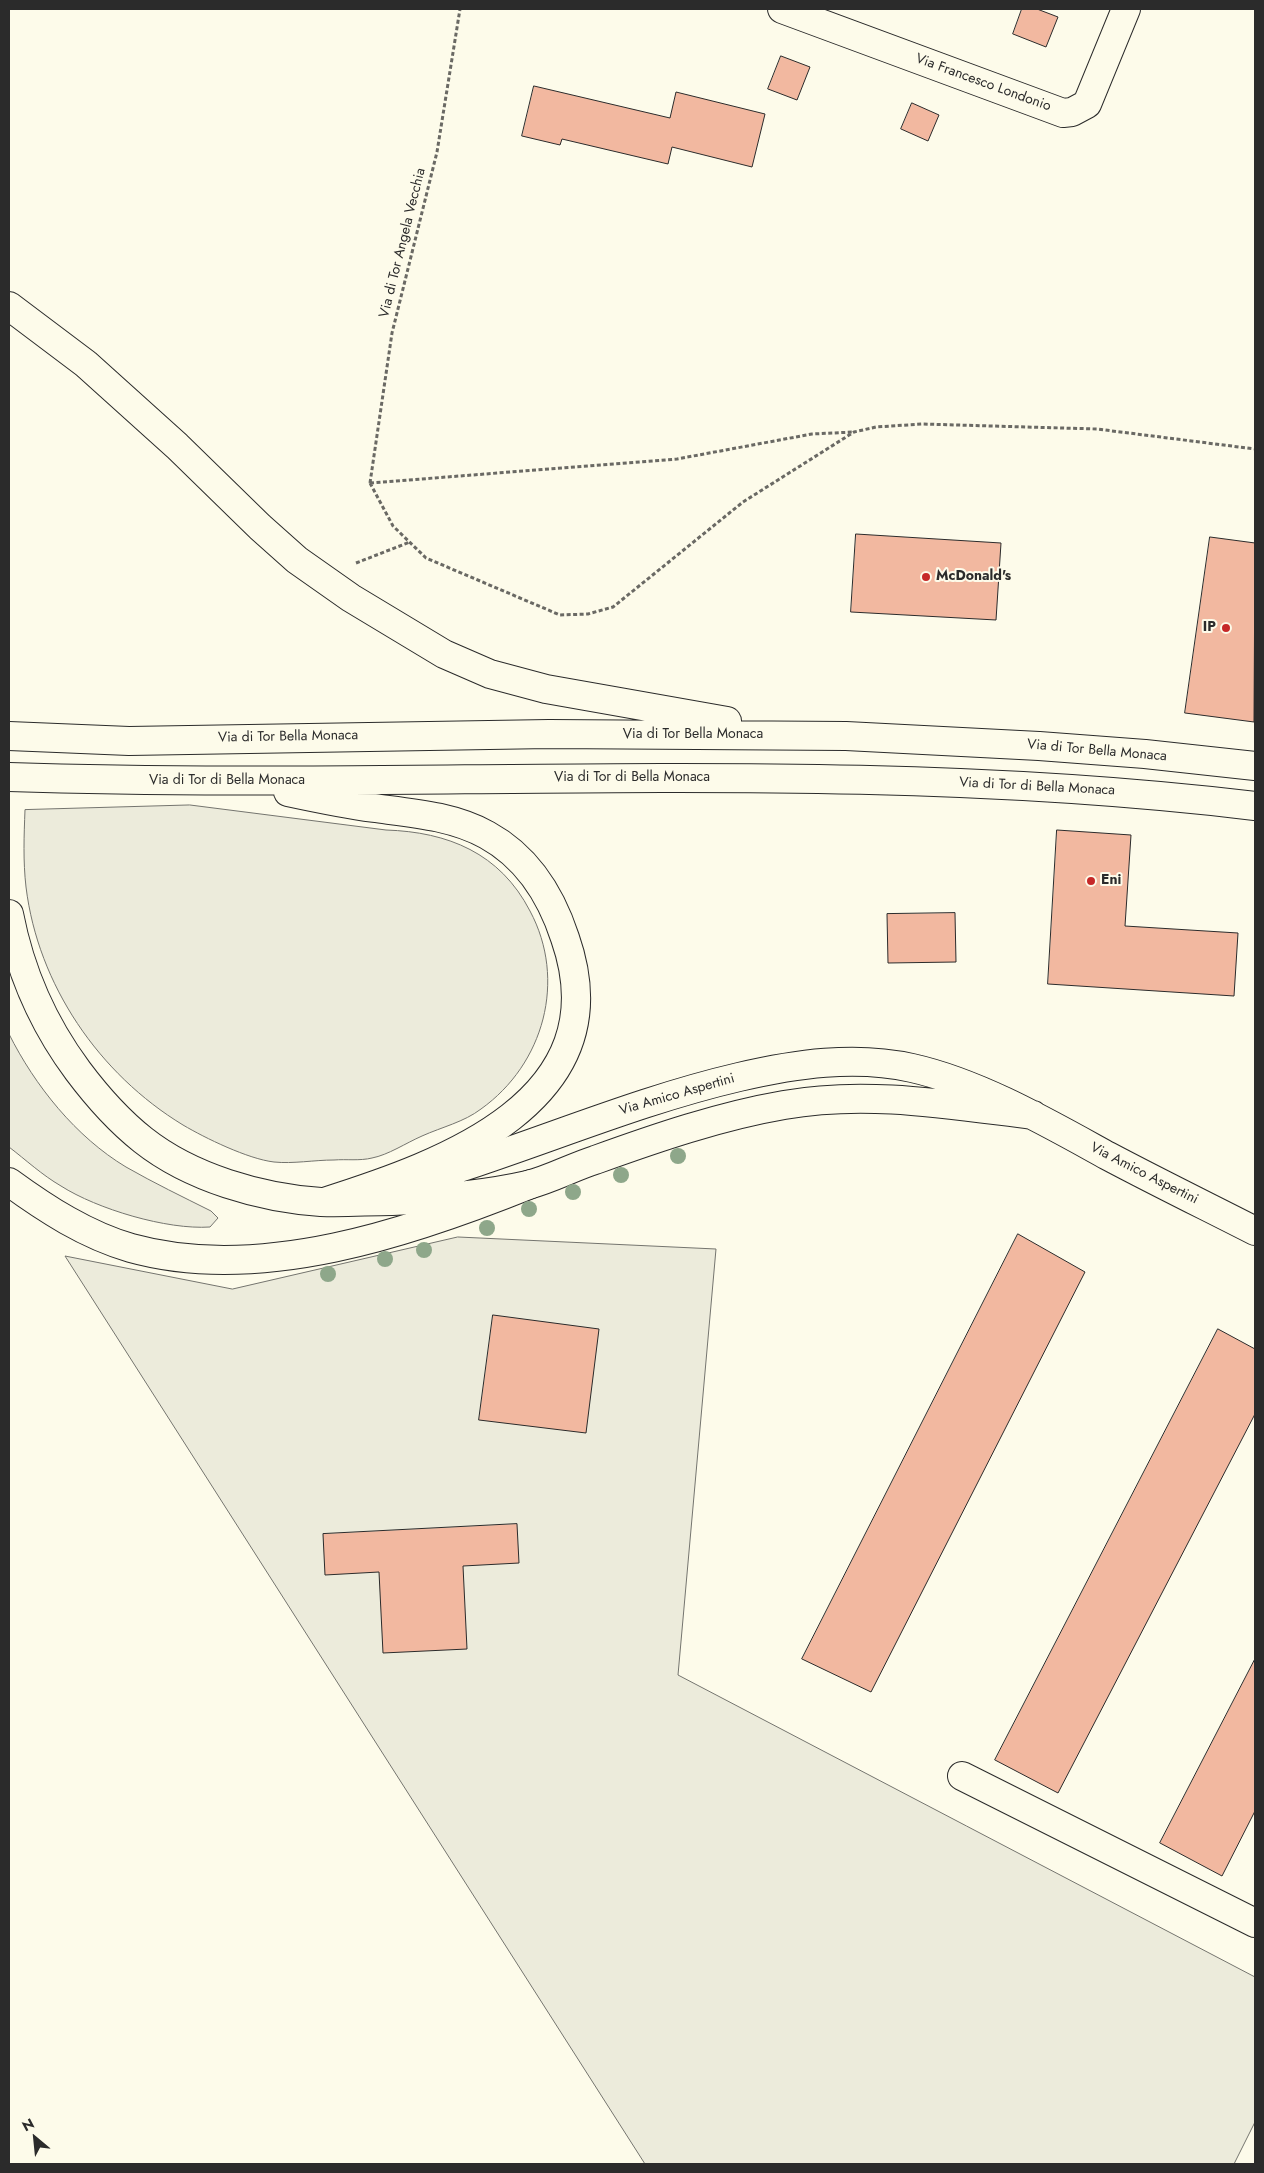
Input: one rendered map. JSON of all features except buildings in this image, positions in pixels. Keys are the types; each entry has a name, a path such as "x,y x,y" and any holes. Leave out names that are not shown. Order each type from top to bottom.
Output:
{"main road":[{"name":"Via Francesco Londonio","path":"782,9 1063,112 1072,112 1087,104 1126,9"},
{"path":"9,306 86,364 177,446 260,528 321,578 444,654 475,668 546,689 694,717 846,736"},
{"name":"Via di Tor Bella Monaca","path":"9,736 129,741 549,734 846,736 1039,746 1145,754 1255,766"},
{"name":"Via di Tor di Bella Monaca","path":"9,777 128,781 666,778 897,780 1102,790 1255,806"},
{"path":"245,781 337,802 408,812 452,821 487,835 513,852 533,874 553,907 570,951 575,988 573,1028 562,1058 540,1091 495,1128 448,1157 393,1179 324,1202"},
{"name":"Via Amico Aspertini","path":"9,914 21,963 37,1003 55,1038 86,1081 141,1139 179,1162 226,1182 278,1196 324,1202 430,1199 531,1184 596,1159 705,1124 771,1107 795,1103 839,1099 898,1100 1033,1115"},
{"name":"Via Amico Aspertini","path":"324,1202 393,1187 458,1169 678,1092 754,1073 820,1063 869,1062 911,1068 956,1082 1033,1115 1255,1231"},
{"path":"9,1182 67,1220 99,1236 130,1248 173,1256 236,1259 326,1249 375,1238 439,1219 531,1184"},
{"path":"962,1776 1255,1923"}],"path":[{"name":"Via di Tor Angela Vecchia","path":"370,483 392,333 436,152 460,9"},
{"path":"854,432 743,502 613,607 588,614 560,615 426,558 393,526 370,483 677,459 812,434 854,432 876,427 922,424 1097,429 1255,449"},
{"path":"321,578 410,542"}],"shaded area":[{"path":"190,805 430,835 451,841 470,850 488,860 504,874 518,891 530,911 541,937 547,965 547,992 543,1019 534,1045 520,1069 503,1090 481,1109 467,1117 422,1136 391,1152 363,1159 274,1162 252,1157 227,1147 183,1125 153,1104 125,1080 100,1053 78,1024 59,992 44,958 33,923 26,887 24,858 25,810"},
{"path":"9,1034 44,1091 58,1109 90,1141 126,1167 211,1211 218,1218 210,1227 174,1225 153,1221 93,1203 54,1182 9,1147"},
{"path":"458,1237 716,1249 678,1675 1255,1977 1255,2122 1234,2164 645,2164 65,1256 232,1289"}],"place":[{"name":"McDonald's","path":"926,577"},
{"name":"IP","path":"1226,628"},
{"name":"Eni","path":"1091,881"}]}
